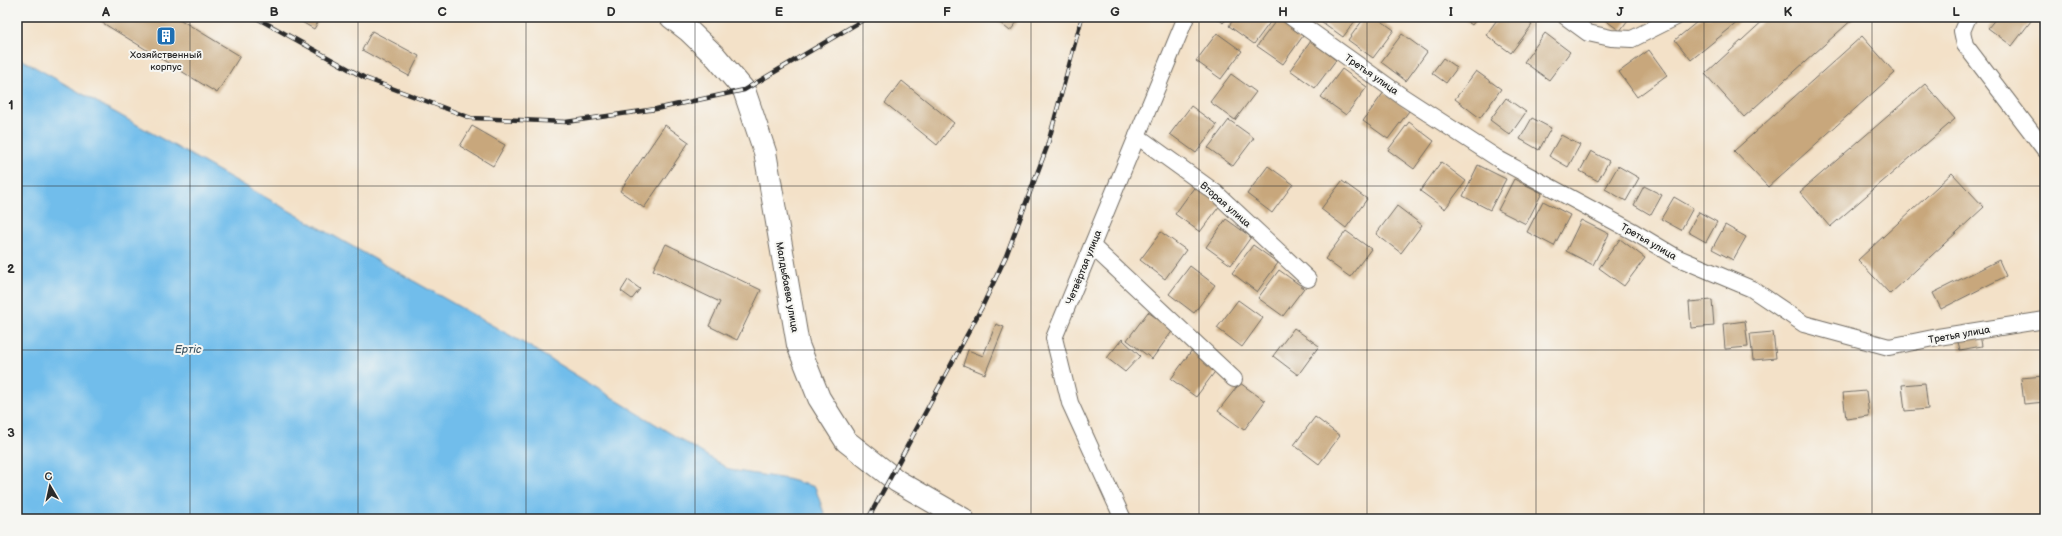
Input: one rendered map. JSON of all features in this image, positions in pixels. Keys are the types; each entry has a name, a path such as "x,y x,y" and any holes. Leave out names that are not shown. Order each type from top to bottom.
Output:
{"main road":[{"name":"Малдыбаева улица","path":"671,17 689,31 716,57 744,90 764,152 798,345 819,398 846,441 897,481 963,519"}],"street":[{"name":"Четвёртая улица","path":"1123,519 1070,403 1054,338 1186,17"},
{"name":"Третья улица","path":"1291,17 1403,97 1500,160 1634,232 1676,258 1752,289 1804,324 1889,347 1938,337 2045,320"},
{"path":"1566,17 1588,33 1611,38 1632,39 1676,17"},
{"path":"1968,17 1962,31 1965,45 2045,150"},
{"name":"Вторая улица","path":"1137,136 1216,193 1308,280"},
{"path":"1092,246 1234,380"}],"water":[{"name":"Ертіс","path":"17,57 527,345 730,470 787,479 815,487 824,513 823,519 17,519"}],"building":[{"name":"Хозяйственный корпус","path":"93,17 176,17 240,56 217,93"},
{"path":"293,17 321,17 314,29"},
{"path":"993,17 1021,17 1010,31"},
{"path":"1216,17 1228,17 1223,23"},
{"path":"1235,17 1274,17 1254,44 1229,26"},
{"path":"1319,17 1358,17 1343,37 1318,19"},
{"path":"1365,17 1376,17 1394,30 1373,58 1348,40"},
{"path":"1461,17 1478,17 1472,25"},
{"path":"1499,17 1521,17 1532,25 1511,53 1486,35"},
{"path":"1601,17 1630,17 1620,31"},
{"path":"1703,17 1744,17 1691,60 1675,40"},
{"path":"1767,17 1855,17 1744,117 1705,74"},
{"path":"1997,17 2034,17 2012,46 1988,28"},
{"path":"1278,18 1303,36 1283,64 1257,46"},
{"path":"372,31 419,56 409,76 362,50"},
{"path":"1217,33 1242,51 1221,79 1196,61"},
{"path":"1545,33 1570,52 1549,80 1524,62"},
{"path":"1402,34 1427,52 1406,81 1381,62"},
{"path":"1862,36 1895,73 1768,187 1734,151"},
{"path":"1311,41 1336,60 1315,88 1290,70"},
{"path":"1649,50 1667,75 1637,97 1619,72"},
{"path":"1443,58 1457,68 1446,83 1432,73"},
{"path":"1342,69 1367,87 1346,115 1321,97"},
{"path":"1476,71 1501,89 1480,118 1455,99"},
{"path":"1231,74 1256,92 1235,120 1210,102"},
{"path":"902,81 954,123 937,145 885,103"},
{"path":"1925,84 1955,119 1830,227 1800,192"},
{"path":"1384,92 1409,111 1388,139 1363,121"},
{"path":"1506,98 1526,112 1510,135 1490,120"},
{"path":"1191,106 1217,125 1196,153 1170,134"},
{"path":"1532,118 1551,128 1539,150 1520,139"},
{"path":"1229,120 1254,138 1233,166 1208,148"},
{"path":"1409,122 1434,141 1414,169 1388,150"},
{"path":"665,125 689,142 644,208 620,191"},
{"path":"472,126 505,145 493,166 460,146"},
{"path":"1561,135 1580,145 1568,167 1549,156"},
{"path":"1591,151 1609,161 1598,181 1580,171"},
{"path":"1441,162 1466,181 1445,209 1420,191"},
{"path":"1478,165 1506,179 1490,210 1463,196"},
{"path":"1268,166 1293,184 1272,213 1247,194"},
{"path":"1618,166 1639,178 1626,201 1605,189"},
{"path":"1952,173 1984,207 1890,294 1858,260"},
{"path":"1514,179 1542,193 1526,224 1498,210"},
{"path":"1342,181 1367,199 1346,228 1321,209"},
{"path":"1196,185 1221,204 1200,232 1175,214"},
{"path":"1644,186 1662,195 1651,215 1634,205"},
{"path":"1674,197 1693,208 1681,230 1661,219"},
{"path":"1543,201 1570,215 1554,246 1527,232"},
{"path":"1397,206 1422,225 1401,253 1376,234"},
{"path":"1699,212 1717,222 1706,242 1688,232"},
{"path":"1226,219 1251,237 1231,265 1206,247"},
{"path":"1581,220 1609,234 1593,265 1566,251"},
{"path":"1725,225 1746,237 1733,260 1712,249"},
{"path":"1346,231 1371,249 1350,277 1325,259"},
{"path":"1161,232 1186,250 1165,279 1140,260"},
{"path":"1620,239 1645,258 1624,286 1599,268"},
{"path":"666,244 761,290 737,340 709,326 720,302 653,270"},
{"path":"1253,245 1278,263 1257,292 1232,273"},
{"path":"1999,260 2006,276 1941,309 1933,293"},
{"path":"1190,266 1215,285 1194,313 1169,294"},
{"path":"1279,270 1304,288 1283,316 1258,298"},
{"path":"628,280 640,289 632,299 621,291"},
{"path":"1238,300 1263,318 1242,347 1217,328"},
{"path":"1712,300 1714,326 1691,328 1689,302"},
{"path":"1148,312 1173,330 1152,359 1127,340"},
{"path":"1745,321 1748,347 1725,349 1723,324"},
{"path":"996,324 1004,327 985,374 963,365 968,350 983,356"},
{"path":"1294,328 1319,346 1298,375 1273,356"},
{"path":"1773,332 1776,358 1753,360 1750,334"},
{"path":"1980,335 1982,346 1960,350 1957,338"},
{"path":"1122,339 1140,356 1125,372 1107,358"},
{"path":"1192,350 1217,369 1196,397 1171,379"},
{"path":"2044,376 2045,402 2024,404 2021,378"},
{"path":"1240,383 1265,401 1244,430 1218,411"},
{"path":"1925,383 1928,409 1905,411 1902,385"},
{"path":"1866,391 1869,416 1846,419 1843,393"},
{"path":"1315,417 1340,436 1319,464 1294,445"}],"railway":[{"path":"255,17 365,78 471,118 566,122 656,109 744,90 868,17"},
{"path":"868,519 982,307 1006,256 1047,147 1082,17"}],"place":[{"name":"Хозяйственный корпус","path":"166,36"}]}
